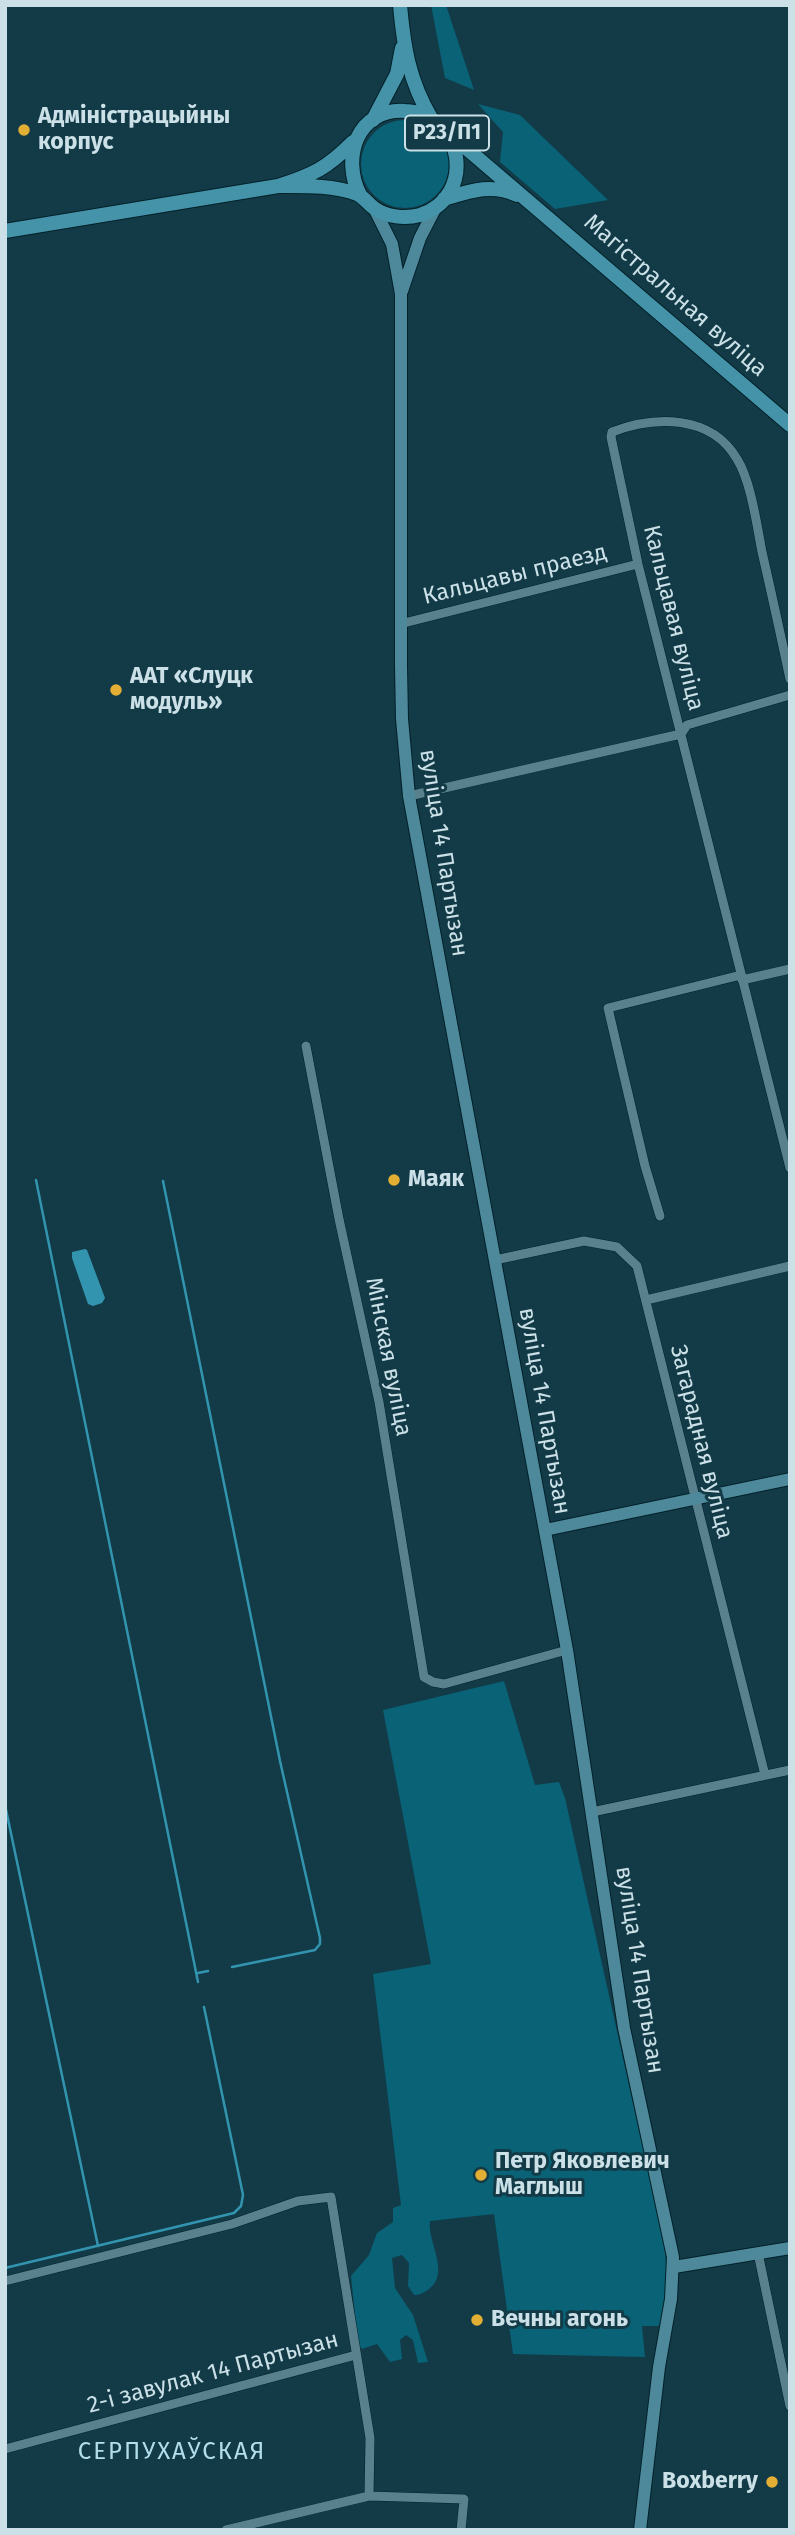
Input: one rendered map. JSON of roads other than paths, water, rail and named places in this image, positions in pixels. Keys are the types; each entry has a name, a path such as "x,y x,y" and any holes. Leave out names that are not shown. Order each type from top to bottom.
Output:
{"main road":[{"name":"Р23/П1","path":"400,5 403,44 418,95 431,118"},
{"name":"Р23/П1","path":"5,231 278,186 310,176 333,162 373,120 397,74 403,44"},
{"name":"Р23/П1","path":"373,120 402,110 431,118 531,201"},
{"name":"Р23/П1","path":"440,203 453,186 457,172 455,150 445,130"},
{"path":"357,138 350,167 353,182 360,195"},
{"name":"Р23/П1","path":"278,186 321,186 360,195 374,208 389,215 405,217 421,214 472,190 497,188 531,201"},
{"name":"Магістральная вуліца","path":"531,201 790,425"},
{"name":"вуліца 14 Партызан","path":"401,294 420,238 440,203"},
{"name":"вуліца 14 Партызан","path":"374,208 392,244 401,294 400,624 402,719 410,796 567,1650 621,2007 674,2267 657,2380 640,2530"},
{"path":"545,1530 790,1479"},
{"path":"674,2267 790,2248"}],"street":[{"name":"Кальцавая вуліца","path":"790,679 752,506 738,459 723,441 682,422 638,423 612,432 638,564 790,1168"},
{"name":"Кальцавы праезд","path":"400,624 638,564"},
{"path":"410,796 681,734 687,725 790,695"},
{"path":"660,1216 645,1166 608,1008 742,977 790,969"},
{"name":"Мінская вуліца","path":"306,1046 339,1219 379,1402 424,1677 444,1684 567,1650"},
{"name":"Загарадная вуліца","path":"495,1260 584,1241 617,1247 636,1266 765,1776"},
{"path":"646,1300 790,1266"},
{"path":"592,1812 790,1770"},
{"name":"2-і завулак 14 Партызан","path":"5,2281 232,2224 298,2201 331,2197 356,2355 5,2449"},
{"path":"758,2253 790,2406"},
{"path":"356,2355 370,2438 369,2496"},
{"path":"226,2530 369,2496 464,2499 461,2530"}],"waterway":[{"path":"36,1180 198,1982"},
{"path":"163,1181 280,1761 320,1938 320,1944 315,1950 232,1967"},
{"path":"5,1805 98,2246"},
{"path":"198,1973 208,1971"},
{"path":"5,2268 234,2213 241,2206 243,2195 204,2007"}],"place":[{"name":"Адміністрацыйны корпус","path":"24,130"},
{"name":"ААТ «Слуцк модуль»","path":"116,690"},
{"name":"Маяк","path":"394,1180"},
{"name":"Петр Яковлевич Маглыш","path":"481,2175"},
{"name":"Вечны агонь","path":"477,2320"},
{"name":"Boxberry","path":"772,2482"}],"district":[{"name":"СЕРПУХАЎСКАЯ","path":"172,2452"}]}
